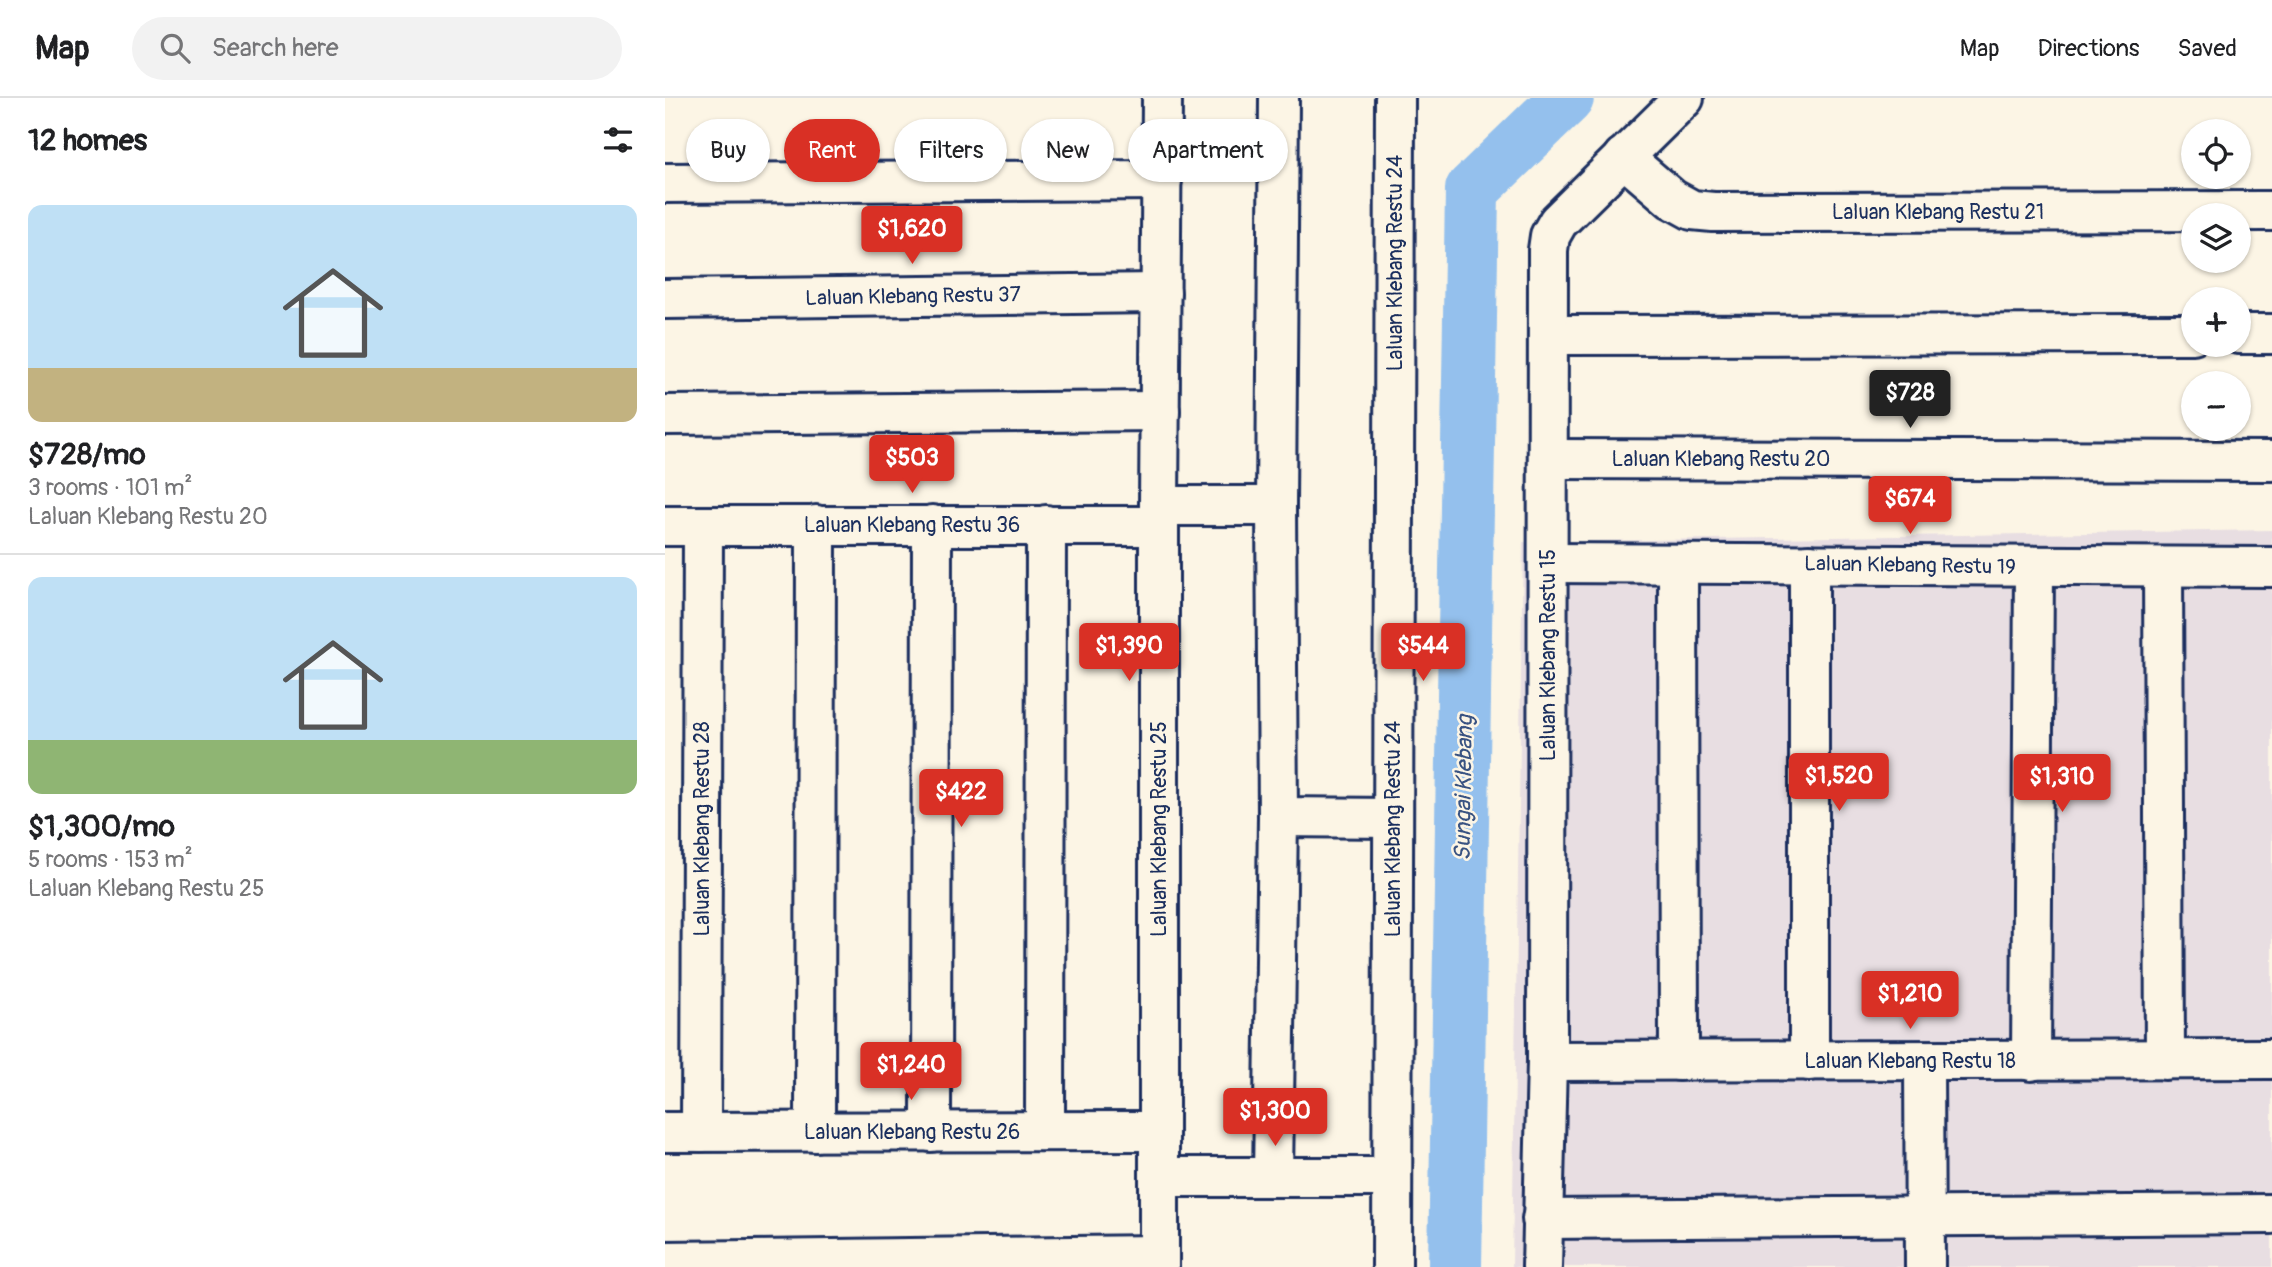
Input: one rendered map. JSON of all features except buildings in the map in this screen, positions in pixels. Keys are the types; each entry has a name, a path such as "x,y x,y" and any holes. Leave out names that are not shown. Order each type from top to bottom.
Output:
{"street":[{"name":"Laluan Klebang Restu 25","path":"1162,98 1162,119"},
{"path":"1273,1177 1278,817 1276,506 1279,98"},
{"name":"Laluan Klebang Restu 24","path":"1392,1267 1395,98"},
{"name":"Laluan Klebang Restu 15","path":"1542,1267 1547,1061 1548,250 1550,236 1558,222 1684,98"},
{"name":"Laluan Klebang Restu 21","path":"1623,157 1672,199 1692,209 1713,212 2272,211"},
{"path":"665,183 1128,180"},
{"name":"Laluan Klebang Restu 25","path":"1159,1261 1161,182"},
{"name":"Laluan Klebang Restu 37","path":"665,299 1161,293"},
{"path":"1549,335 2181,334"},
{"path":"2251,334 2272,334"},
{"path":"665,415 1160,411"},
{"name":"Laluan Klebang Restu 20","path":"1549,459 2272,461"},
{"name":"Laluan Klebang Restu 36","path":"665,526 1046,525 1276,506"},
{"path":"815,1132 816,525"},
{"path":"931,1132 932,525"},
{"path":"1045,1131 1046,525"},
{"name":"Laluan Klebang Restu 28","path":"683,1132 703,526"},
{"name":"Laluan Klebang Restu 19","path":"1548,563 2272,567"},
{"path":"1678,564 1679,1061"},
{"path":"1809,564 1809,1061"},
{"path":"2031,1061 2034,567"},
{"path":"2163,567 2165,1060"},
{"path":"1278,817 1393,818"},
{"name":"Laluan Klebang Restu 18","path":"1547,1061 2272,1059"},
{"path":"1924,1061 1926,1267"},
{"name":"Laluan Klebang Restu 26","path":"683,1132 1158,1131"},
{"path":"1159,1177 1392,1177"},
{"path":"1542,1219 2272,1214"},
{"path":"665,1261 1159,1261"}],"shaded area":[{"path":"2272,530 2272,1267 1512,1267 1523,542"}],"waterway":[{"name":"Sungai Klebang","path":"1455,1267 1472,190 1567,98"}]}
